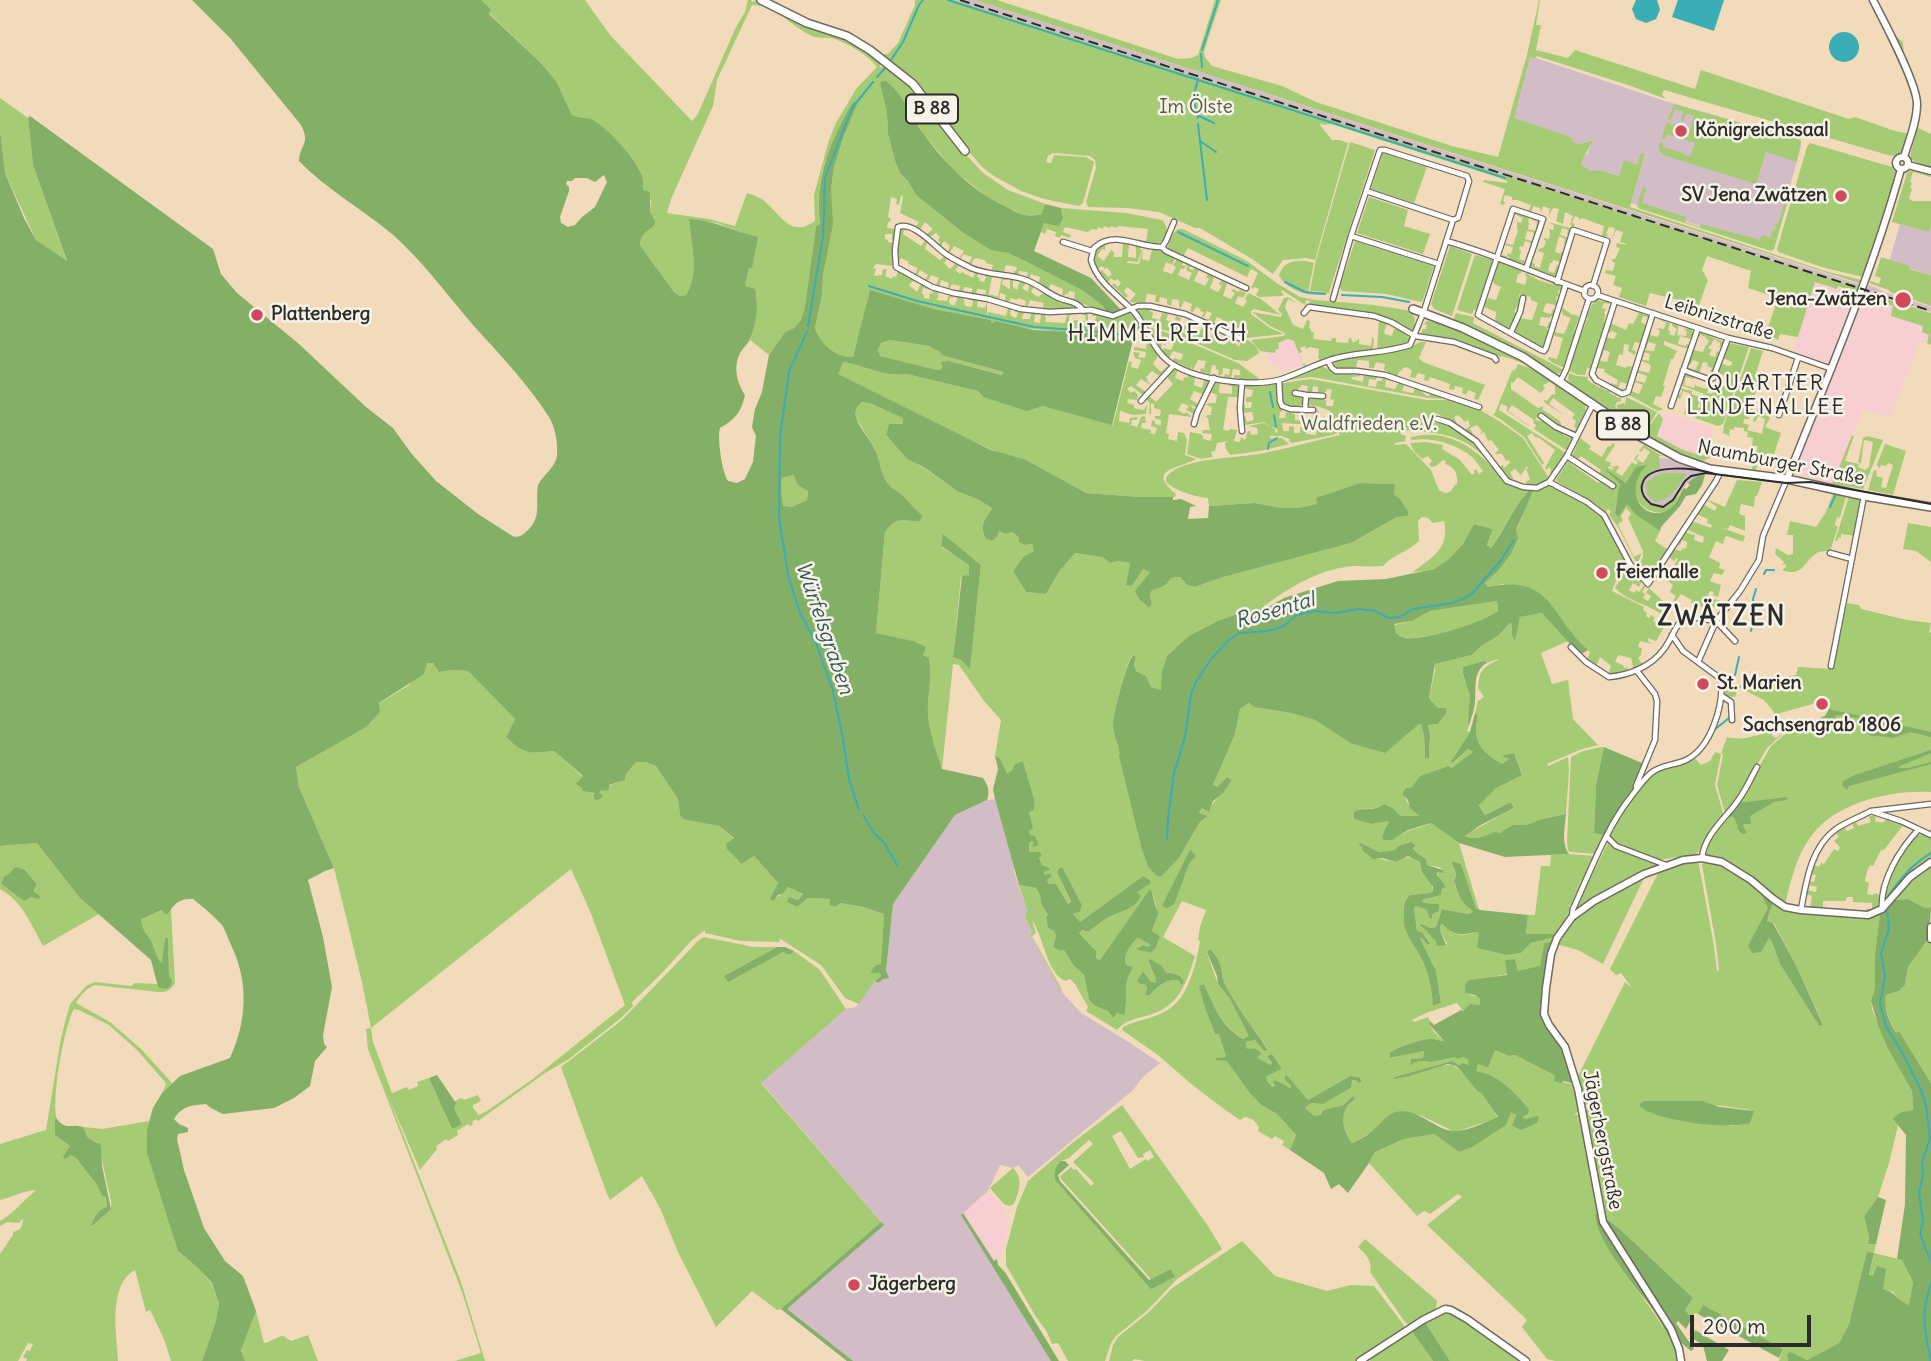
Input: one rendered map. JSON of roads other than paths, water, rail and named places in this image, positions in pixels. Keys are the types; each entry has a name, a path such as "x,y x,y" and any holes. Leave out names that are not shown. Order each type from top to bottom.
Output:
{"main road":[{"name":"B 88","path":"761,0 854,40 870,50 909,80 965,151"},
{"name":"Naumburger Straße","path":"1413,309 1513,351 1661,449 1697,465 1721,471 1787,479 1931,507"}],"street":[{"path":"1873,0 1908,74 1917,100 1916,115 1904,157"},
{"path":"1246,288 1200,268 1162,247 1109,240 1096,245 1092,251 1091,260 1096,273 1131,309 1161,354 1174,365 1200,375 1242,382 1263,383 1279,380 1328,361 1410,345 1424,313 1453,220 1458,218 1469,178 1380,150 1351,236 1334,299"},
{"path":"1904,157 1908,165"},
{"path":"1901,169 1897,161 1904,157"},
{"path":"1901,169 1908,165"},
{"path":"1908,165 1931,171"},
{"path":"1672,635 1683,651 1698,662 1716,621 1740,592 1759,561 1763,536 1832,369 1875,254 1901,169"},
{"path":"1366,191 1453,220"},
{"path":"1526,269 1543,219 1513,209 1478,315 1544,351 1566,284"},
{"path":"1162,247 1174,222"},
{"path":"1084,311 1077,303 1058,298 1025,279 992,275 966,266 913,229 899,226 895,250 896,267 927,285 1021,309 1049,312 1096,311 1113,316 1145,306 1174,311 1239,338"},
{"path":"1557,282 1573,230 1607,241 1593,286"},
{"path":"1351,236 1439,264"},
{"path":"1446,241 1497,257 1585,291"},
{"path":"1063,242 1092,251"},
{"path":"1585,291 1593,286"},
{"path":"1589,299 1597,295 1593,286"},
{"path":"1585,291 1589,299"},
{"name":"Leibnizstraße","path":"1597,295 1832,369"},
{"path":"1511,332 1520,312 1522,298"},
{"path":"1560,382 1589,299"},
{"path":"1615,301 1592,374 1596,380 1622,394 1628,392 1653,313"},
{"path":"1304,313 1309,307 1374,316 1415,336 1454,342 1496,360"},
{"path":"1671,405 1698,328"},
{"path":"1683,370 1713,379 1728,338"},
{"path":"1779,415 1798,358"},
{"path":"1328,361 1336,371 1357,371 1392,377 1479,407"},
{"path":"1141,401 1174,365"},
{"path":"1194,424 1214,378"},
{"path":"1279,380 1282,406 1313,410"},
{"path":"1242,382 1242,432"},
{"path":"1295,393 1323,396"},
{"path":"1305,411 1306,395"},
{"path":"1437,419 1450,423 1476,441 1507,481 1523,487 1537,488 1549,482 1567,456 1593,404"},
{"path":"1541,416 1554,426 1576,436"},
{"path":"1567,456 1614,486"},
{"path":"1549,482 1587,502 1604,515 1630,565 1648,584 1721,471"},
{"path":"1831,666 1864,496"},
{"path":"1830,553 1852,559"},
{"path":"1571,647 1605,676 1637,671 1661,653 1676,625 1685,615 1716,621 1735,641"},
{"name":"Jägerbergstraße","path":"1572,916 1607,837 1620,812 1637,790 1654,771 1686,760 1704,746 1721,696 1721,679 1698,662"},
{"path":"1637,671 1655,694 1657,701 1655,740 1636,786 1637,790"},
{"path":"1721,696 1731,702 1731,720"},
{"path":"1758,766 1736,804 1702,849 1702,858 1722,862 1738,870 1778,904 1801,911 1868,915 1876,913 1910,877 1931,862"},
{"path":"1801,911 1810,869 1821,846 1834,830 1871,811 1931,804"},
{"path":"1871,811 1931,835"},
{"path":"1882,909 1881,898 1890,873 1904,848 1921,830 1931,827"},
{"path":"1607,837 1616,846 1666,865"},
{"name":"Jägerbergstraße","path":"1681,1361 1671,1329 1603,1222 1578,1089 1565,1047 1544,1014 1551,954 1561,930 1572,916 1617,887 1666,865 1702,858"},
{"path":"1931,927 1931,939"},
{"path":"1360,1361 1445,1309 1467,1319 1526,1361"}],"water":[{"path":"1636,0 1657,0 1660,10 1656,19 1646,23 1636,19 1632,9"},
{"path":"1678,0 1724,0 1714,31 1672,17"},
{"path":"1844,32 1855,36 1859,47 1855,58 1844,62 1833,58 1829,47 1833,36"}],"waterway":[{"name":"Würfelsgraben","path":"891,60 903,42 923,0"},
{"path":"948,0 1505,178"},
{"path":"1202,50 1218,0"},
{"path":"1201,54 1202,67"},
{"name":"Würfelsgraben","path":"877,77 885,68"},
{"path":"1198,79 1193,98 1198,118"},
{"name":"Würfelsgraben","path":"808,326 823,237 825,178 852,108 873,82"},
{"path":"1199,116 1214,123"},
{"path":"1198,124 1207,200"},
{"path":"1200,141 1216,152"},
{"path":"1178,232 1248,266"},
{"path":"1285,282 1305,292 1325,294"},
{"path":"869,286 917,301 1034,327 1132,336 1138,327"},
{"path":"1342,295 1382,297 1409,302"},
{"name":"Würfelsgraben","path":"807,332 789,371 780,438 779,517 788,575 800,613 816,643 833,691 849,780 859,810"},
{"path":"1270,392 1273,407"},
{"path":"1274,415 1276,427"},
{"path":"1268,449 1269,443 1277,438"},
{"path":"1830,507 1836,494"},
{"name":"Rosental","path":"1167,840 1174,773 1185,737 1191,694 1211,659 1229,640 1239,633 1282,627 1297,615 1314,611 1336,613 1358,609 1375,611 1389,618 1400,617 1413,609 1453,603 1471,595 1502,559 1514,540"},
{"path":"1764,574 1766,570 1774,570"},
{"path":"1751,631 1756,589"},
{"path":"1735,675 1739,657"},
{"path":"1714,730 1729,718"},
{"name":"Würfelsgraben","path":"863,815 897,865"},
{"path":"1887,898 1906,873 1931,853"},
{"path":"1887,911 1889,929 1881,953 1885,976 1880,1004 1886,1026 1903,1054 1926,1105 1930,1139 1922,1163 1923,1176 1919,1193 1923,1222 1920,1234 1931,1262"},
{"path":"1931,1283 1925,1322 1931,1361"}],"tram line":[{"path":"1715,474 1686,469 1653,472 1646,477 1642,491 1651,504 1663,507 1673,500 1691,476 1706,473 1786,483 1811,482 1931,504"}],"railway":[{"path":"960,0 1931,311"}],"place":[{"name":"Königreichssaal","path":"1681,131"},
{"name":"SV Jena Zwätzen","path":"1841,196"},
{"name":"Jena-Zwätzen","path":"1903,300"},
{"name":"Plattenberg","path":"257,315"},
{"name":"Feierhalle","path":"1602,573"},
{"name":"St. Marien","path":"1703,684"},
{"name":"Sachsengrab 1806","path":"1822,704"},
{"name":"Jägerberg","path":"854,1285"}],"district":[{"name":"HIMMELREICH","path":"1158,334"},
{"name":"QUARTIER LINDENALLEE","path":"1766,396"},
{"name":"ZWÄTZEN","path":"1722,618"}],"park label":[{"name":"Im Ölste","path":"1196,108"},
{"name":"Waldfrieden e.V.","path":"1369,425"}]}
